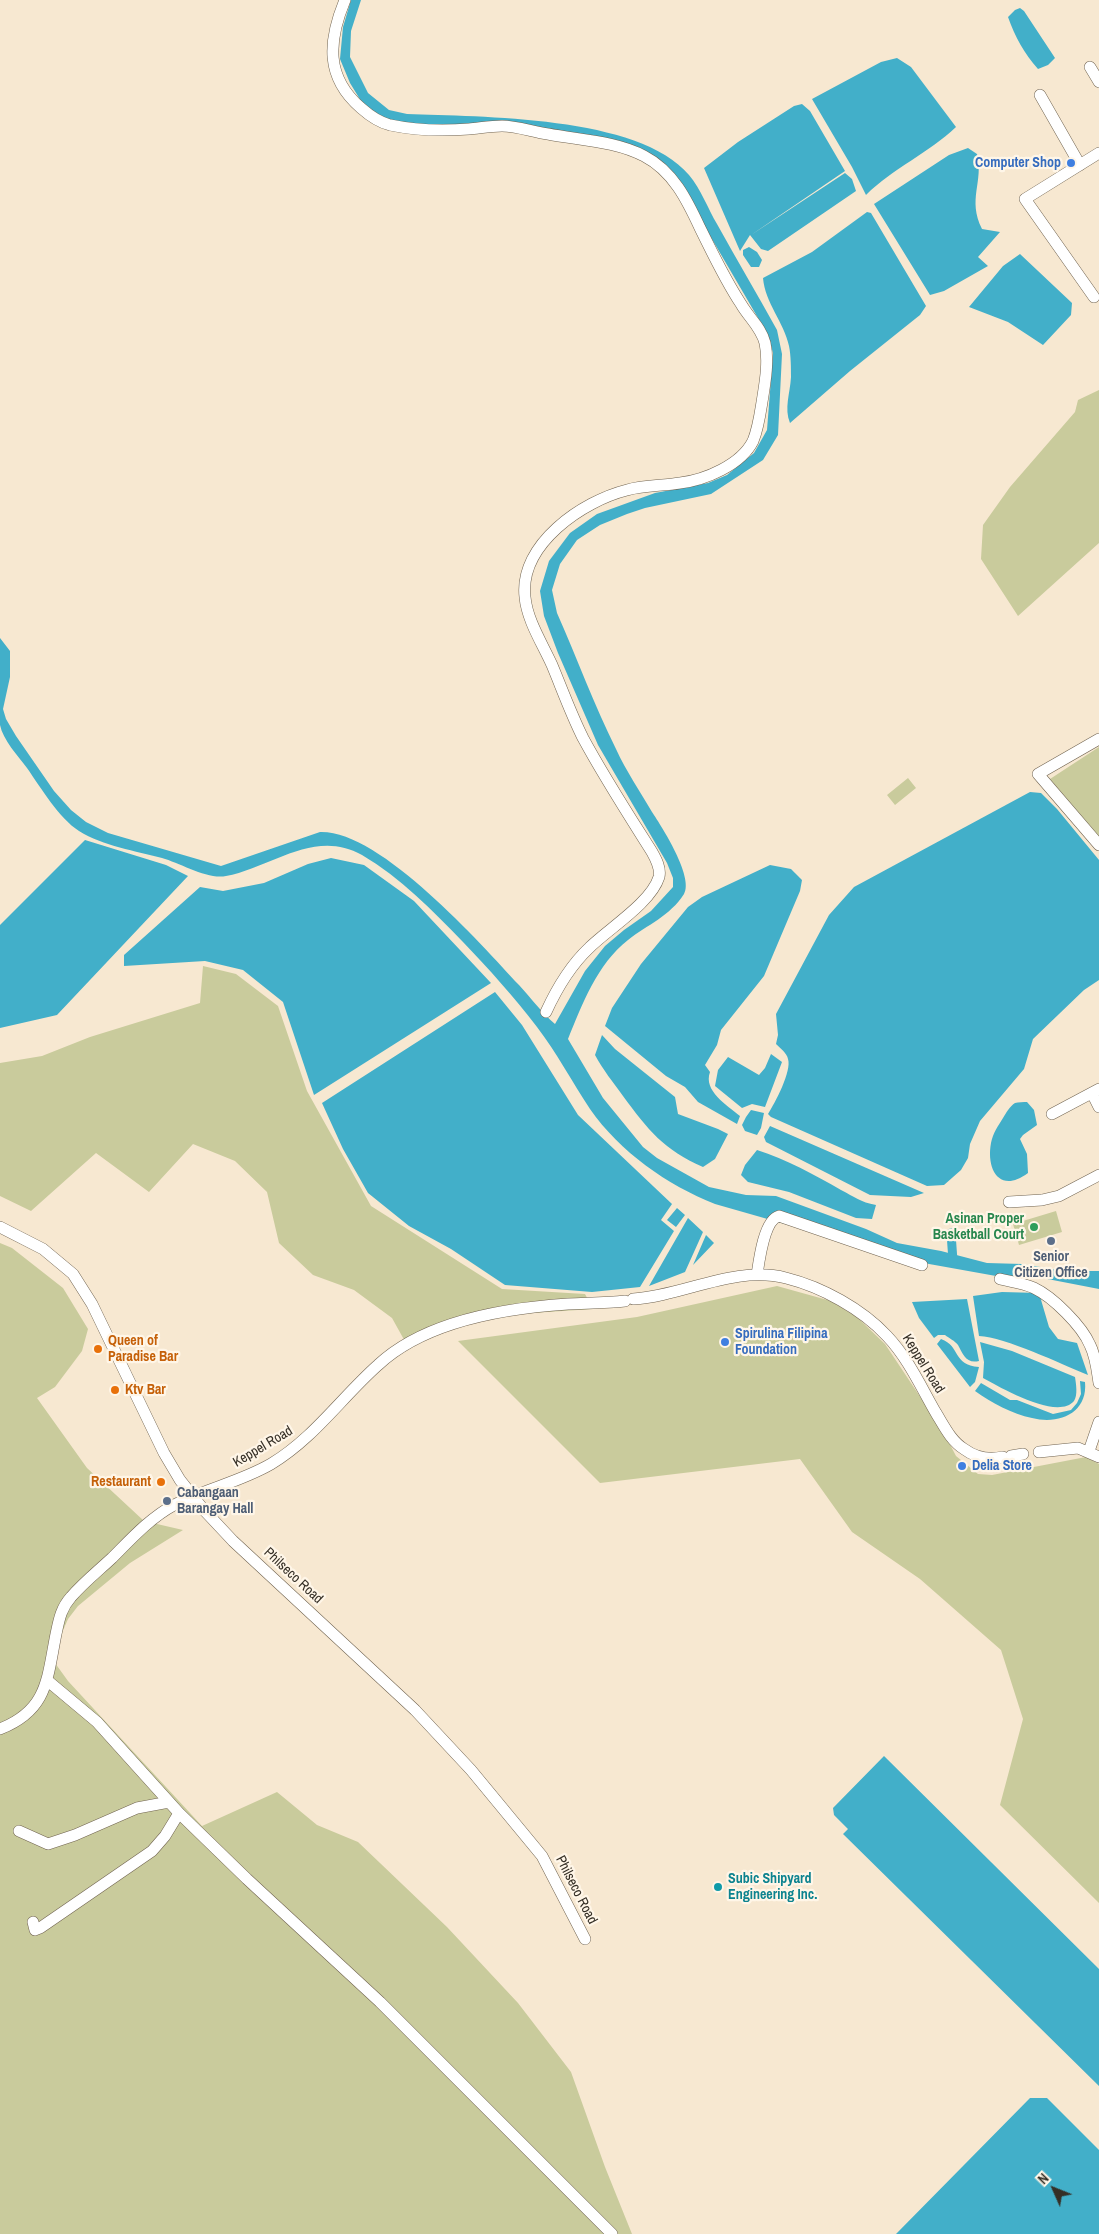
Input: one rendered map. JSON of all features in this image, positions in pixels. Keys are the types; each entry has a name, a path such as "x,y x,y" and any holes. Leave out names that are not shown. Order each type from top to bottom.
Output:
{"street":[{"path":"345,0 336,22 333,36 334,66 344,90 369,115 387,124 410,127 458,130 510,126 624,148 646,157 667,172 680,189 727,281 759,328 765,341 766,365 758,424 752,442 742,456 700,479 631,488 601,499 554,530 532,561 525,590 530,618 583,737 652,852 660,870 658,879 650,893 602,935 575,963 560,984 546,1012"},
{"path":"1090,67 1099,82"},
{"path":"1040,95 1080,165"},
{"path":"1094,297 1025,200 1099,153"},
{"path":"1099,739 1038,774 1099,845"},
{"path":"1052,1114 1096,1091 1099,1107"},
{"path":"1008,1202 1042,1200 1059,1196 1099,1175"},
{"path":"757,1275 761,1248 771,1221 779,1216 922,1265"},
{"name":"Philseco Road","path":"0,1227 44,1249 62,1263 79,1282 114,1347 161,1447 174,1471 193,1496 216,1525 415,1710 466,1765 542,1856 585,1940"},
{"name":"Keppel Road","path":"0,1729 33,1709 44,1691 48,1681 59,1619 68,1601 155,1517 173,1505 193,1496 245,1477 294,1448 313,1433 378,1365 392,1354 422,1337 472,1319 514,1310 629,1300 688,1290 737,1277 757,1275 786,1278 806,1284 838,1300 886,1335 902,1354 945,1428 965,1450 982,1458 1074,1448 1094,1454"},
{"path":"1000,1279 1035,1288 1053,1300 1072,1320 1091,1346 1099,1383"},
{"path":"1094,1454 1099,1422"},
{"path":"48,1681 97,1722 179,1813 247,1879 380,2002 612,2234"},
{"path":"19,1831 48,1844 75,1836 137,1808 169,1802"},
{"path":"33,1922 35,1930 40,1928 143,1858 165,1836 179,1813"}],"green space":[{"path":"1099,390 1099,543 1018,616 981,559 983,525 1010,487 1075,412 1078,400"},
{"path":"1099,747 1099,837 1050,779"},
{"path":"908,778 916,788 895,805 887,795"},
{"path":"203,966 236,974 278,1006 307,1091 371,1206 502,1289 585,1294 593,1309 472,1317 407,1345 392,1318 354,1290 313,1275 279,1243 267,1192 235,1161 193,1144 149,1192 96,1153 31,1211 0,1196 0,1063 42,1056 90,1037 200,1003"},
{"path":"1056,1211 1062,1232 1019,1245 1013,1224"},
{"path":"0,1243 12,1248 63,1288 88,1329 82,1351 55,1387 37,1398 87,1468 144,1521 183,1530 130,1563 78,1606 68,1619 61,1635 55,1663 68,1681 202,1826 277,1792 317,1825 358,1842 447,1927 518,2003 571,2072 605,2167 632,2234 0,2234"},
{"path":"777,1286 831,1301 858,1318 885,1344 943,1431 956,1456 978,1474 992,1475 1086,1457 1099,1464 1099,1903 1000,1805 1023,1719 1001,1650 920,1579 852,1532 800,1459 600,1483 458,1341 637,1317"}],"water":[{"path":"351,0 361,0 351,31 350,57 368,93 389,110 407,114 475,116 557,123 597,130 634,141 666,155 689,175 697,186 777,330 782,354 778,435 763,460 711,494 645,508 600,525 577,540 560,564 552,590 557,613 600,716 624,765 676,852 685,876 686,886 684,894 672,908 628,940 608,961 592,986 568,1039 603,1098 643,1147 657,1158 709,1187 746,1195 776,1196 866,1229 897,1243 941,1251 987,1263 1022,1264 1064,1271 1099,1271 1099,1289 1032,1276 996,1276 918,1262 715,1204 679,1187 646,1166 615,1139 590,1109 544,1037 501,983 428,906 376,864 362,855 345,848 310,847 243,871 219,877 211,876 162,858 98,841 79,831 64,818 7,742 0,725 0,638 10,651 10,677 3,709 6,719 54,791 71,810 86,822 108,833 221,866 320,832 344,836 371,849 399,868 427,892 480,943 555,1024 585,971 605,946 651,911 673,887 673,878 667,863 598,745 544,616 540,591 549,561 570,533 597,514 655,493 708,483 727,475 754,453 767,430 773,353 768,335 678,181 627,148 536,133 417,128 382,118 361,101 350,83 340,59 343,27"},
{"path":"1020,8 1024,11 1055,58 1048,65 1038,69 1020,44 1008,17"},
{"path":"897,58 911,67 956,127 866,195 852,167 812,99 881,62"},
{"path":"802,104 810,111 845,171 751,235 845,173 852,179 856,191 768,251 761,249 750,235 740,251 704,168 738,142 794,106"},
{"path":"968,148 977,154 979,164 976,209 982,229 1000,232 978,257 988,266 944,291 930,295 874,204 949,155"},
{"path":"867,212 871,213 926,306 920,315 850,371 790,423 787,412 791,377 789,346 787,337 767,296 763,278 812,252"},
{"path":"749,247 757,252 762,260 759,267 751,267 743,255 743,250"},
{"path":"1020,254 1072,303 1071,315 1043,345 1008,322 969,307 1003,266"},
{"path":"1030,792 1041,793 1057,809 1099,860 1099,980 1084,990 1033,1039 1024,1069 980,1121 970,1144 968,1158 961,1170 944,1185 927,1186 771,1117 768,1114 782,1087 789,1064 786,1055 776,1044 778,1035 776,1014 829,915 854,887"},
{"path":"85,840 166,865 188,876 57,1015 0,1028 0,925"},
{"path":"331,858 364,865 414,901 491,983 314,1095 283,1002 243,970 205,961 124,966 124,955 200,887 223,891 264,883 308,864"},
{"path":"770,865 791,869 802,880 800,891 764,976 721,1030 717,1045 705,1065 710,1072 709,1079 713,1091 740,1116 737,1124 698,1102 685,1087 666,1076 605,1026 612,1008 641,964 688,907 702,897"},
{"path":"495,992 522,1025 578,1115 672,1204 661,1220 674,1231 640,1287 592,1292 505,1285 451,1249 409,1226 368,1193 343,1149 322,1103"},
{"path":"602,1035 615,1049 675,1097 678,1114 728,1134 715,1159 703,1167 678,1154 649,1129 601,1066 595,1055"},
{"path":"771,1054 782,1062 765,1107 752,1104 742,1108 715,1086 718,1070 728,1057 759,1075 765,1068"},
{"path":"1027,1102 1034,1110 1037,1125 1020,1139 1027,1154 1028,1173 1018,1179 1003,1180 993,1170 990,1153 992,1139 1011,1106 1015,1103"},
{"path":"751,1110 764,1113 761,1128 757,1135 745,1131 742,1125"},
{"path":"770,1126 924,1193 911,1197 870,1195 766,1142 764,1137"},
{"path":"757,1150 800,1168 862,1201 876,1205 872,1219 856,1218 789,1192 748,1182 741,1175 745,1165"},
{"path":"677,1208 685,1215 676,1227 667,1220"},
{"path":"688,1218 703,1232 685,1272 649,1286"},
{"path":"706,1235 714,1243 693,1265"},
{"path":"1002,1292 1039,1293 1049,1327 1058,1339 1077,1343 1088,1375 1018,1346 979,1336 973,1296"},
{"path":"967,1299 979,1361 975,1362 968,1360 957,1344 945,1335 938,1335 934,1338 919,1318 912,1302"},
{"path":"941,1339 952,1346 964,1363 979,1367 975,1382 970,1387 937,1344"},
{"path":"980,1342 1012,1351 1075,1377 1076,1393 1074,1401 1066,1406 1042,1405 1015,1395 983,1378 984,1362"},
{"path":"1080,1381 1085,1382 1085,1393 1077,1409 1061,1418 1052,1420 1042,1420 1017,1414 995,1404 975,1391 981,1383 1010,1400 1017,1400 1053,1414 1071,1410 1077,1403 1081,1394"},
{"path":"884,1756 1099,1969 1099,2086 843,1834 848,1829 834,1815 833,1808"},
{"path":"1030,2098 1047,2098 1099,2150 1099,2234 896,2234"}],"waterway":[{"path":"951,1233 953,1261"}],"place":[{"name":"Computer Shop","path":"1071,163"},
{"name":"Asinan Proper Basketball Court","path":"1034,1227"},
{"name":"Senior Citizen Office","path":"1051,1241"},
{"name":"Spirulina Filipina Foundation","path":"725,1342"},
{"name":"Queen of Paradise Bar","path":"98,1349"},
{"name":"Ktv Bar","path":"115,1390"},
{"name":"Delia Store","path":"962,1466"},
{"name":"Restaurant","path":"161,1482"},
{"name":"Cabangaan Barangay Hall","path":"167,1501"},
{"name":"Subic Shipyard Engineering Inc.","path":"718,1887"}]}
